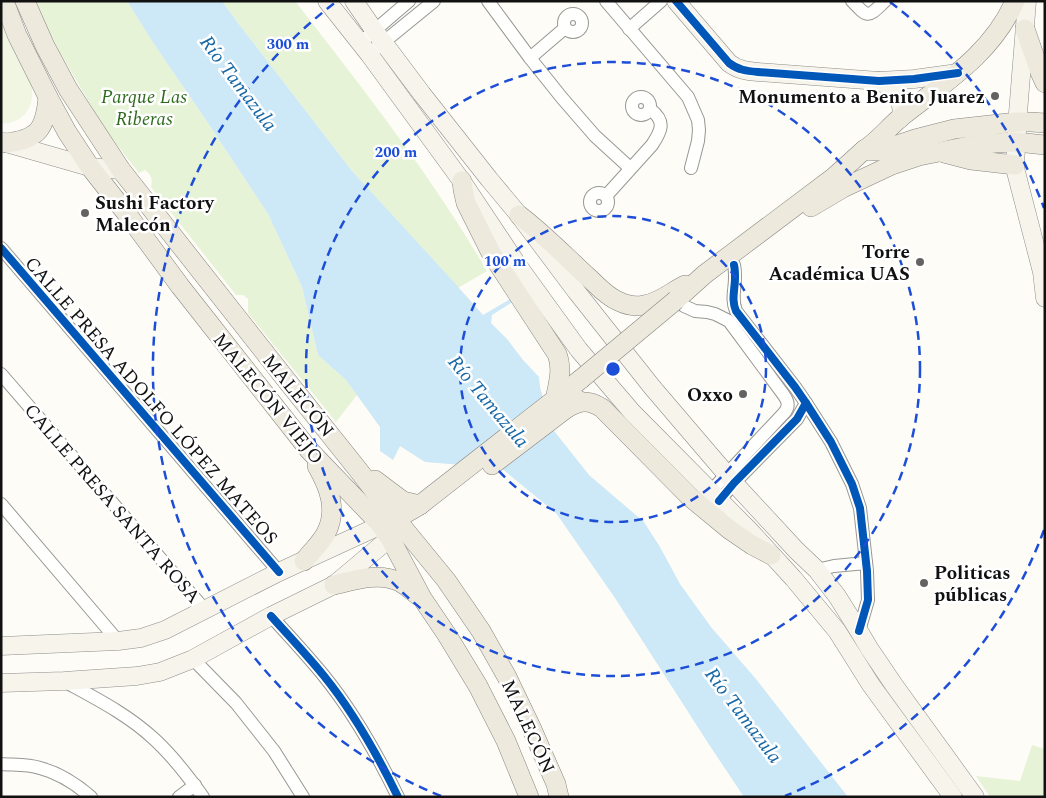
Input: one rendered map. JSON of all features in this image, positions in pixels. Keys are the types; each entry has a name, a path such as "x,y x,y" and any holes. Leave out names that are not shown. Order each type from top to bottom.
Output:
{"main road":[{"name":"MALECÓN VIEJO","path":"4,1 48,97 67,132 90,167 308,450 393,528 422,598 478,686 506,741 529,797"},
{"name":"MALECÓN","path":"25,1 45,46 68,89 121,170 359,470 393,528 446,580 481,631 507,677 531,727 556,784 559,797"},
{"path":"327,1 462,181 519,267 580,350 632,412 750,531 833,626 871,684 952,797"},
{"path":"354,1 464,148 519,215 652,387 730,479 817,570 837,596 894,685 975,797"},
{"path":"676,1 734,67 748,71 879,81 914,79 958,73"},
{"path":"519,215 546,236 598,287 616,301 628,305 644,305 654,302 705,274 834,177 900,118 958,73 979,54 1003,24 1015,1"},
{"path":"1027,1 1015,165 1042,272 1045,298"},
{"path":"1025,28 1045,82"},
{"path":"879,81 892,88 898,94 902,104 902,116 900,118"},
{"path":"3,142 25,140 38,130 45,119 48,97"},
{"path":"864,150 879,151 915,138 954,129 1017,122 1045,123"},
{"path":"3,142 90,167 121,170"},
{"path":"334,585 393,528 426,506 561,404 680,305 811,208 843,188 892,164 940,152 995,143 1016,142 1045,145"},
{"path":"940,152 972,160 1015,165"},
{"path":"462,181 466,203 491,253 557,354 560,364 561,404"},
{"path":"680,305 705,274"},
{"path":"561,404 582,402 592,403 602,408 690,497 730,530 771,556"},
{"path":"304,560 326,534 332,519 332,502 326,484 308,450"},
{"path":"359,470 373,478 403,501 426,506"},
{"path":"2,646 118,641 141,638 165,630 304,560 393,528"},
{"path":"1,683 64,682 137,676 160,672 193,658 334,585 364,578 384,578 400,582 422,598"}],"street":[{"path":"364,49 379,36 410,1"},
{"path":"379,36 434,1"},
{"path":"488,1 562,98 596,136 630,168"},
{"path":"606,1 688,98 694,109 699,130 691,168"},
{"path":"630,29 661,1"},
{"path":"852,1 862,12 867,14 871,14 885,1"},
{"path":"530,58 565,28"},
{"path":"606,196 652,145 660,132 659,116 650,109"},
{"name":"CALLE PRESA ADOLFO LÓPEZ MATEOS","path":"1,248 279,572"},
{"path":"734,265 733,294 736,311 806,403 831,442 852,484 860,508 868,600 859,631"},
{"path":"680,305 695,311 715,314 729,321 788,403 784,413 715,497"},
{"name":"CALLE PRESA SANTA ROSA","path":"1,374 205,610"},
{"path":"730,479 797,419 806,403"},
{"path":"1,504 118,641"},
{"path":"817,570 834,566 866,563"},
{"path":"271,616 325,677 360,727 398,797"},
{"path":"193,658 236,702 274,751 304,797"},
{"path":"64,682 122,714 152,737 169,754 204,797"},
{"path":"1,764 39,767 57,774 91,797"},
{"path":"180,797 195,785"}],"green space":[{"name":"Parque Las Riberas","path":"34,1 127,1 268,214 302,287 318,355 346,380 357,395 336,422 248,313 248,299 243,295 236,295 151,187 152,179 149,174 145,170 139,173 106,131 59,51"},
{"path":"222,1 295,1 420,167 487,271 458,288 352,171"},
{"path":"1,14 31,83 32,99 27,111 22,116 17,120 1,124"},
{"path":"1032,745 1045,749 1045,797 990,797 976,776 1020,781"}],"water":[{"name":"Río Tamazula","path":"127,1 222,1 352,171 483,315 512,298 514,301 492,315 491,323 539,377 551,427 589,475 644,522 680,584 711,627 756,679 848,797 744,797 615,598 556,513 501,468 425,462 400,446 393,460 380,451 380,427 346,380 318,355 302,287 268,214"}],"cycle path":[{"path":"676,1 729,63 743,70 879,81 914,79 958,73"},
{"path":"1,248 279,572"},
{"path":"719,501 734,483 797,419 806,403 736,311 733,298 734,265"},
{"path":"806,403 831,442 852,484 860,508 867,571 868,600 859,631"},
{"path":"271,616 318,668 345,704 373,750 398,797"}],"place":[{"name":"Monumento a Benito Juarez","path":"995,96"},
{"name":"Sushi Factory Malecón","path":"85,213"},
{"name":"Torre Académica UAS","path":"920,262"},
{"name":"Oxxo","path":"743,394"},
{"name":"Politicas públicas","path":"924,583"}]}
